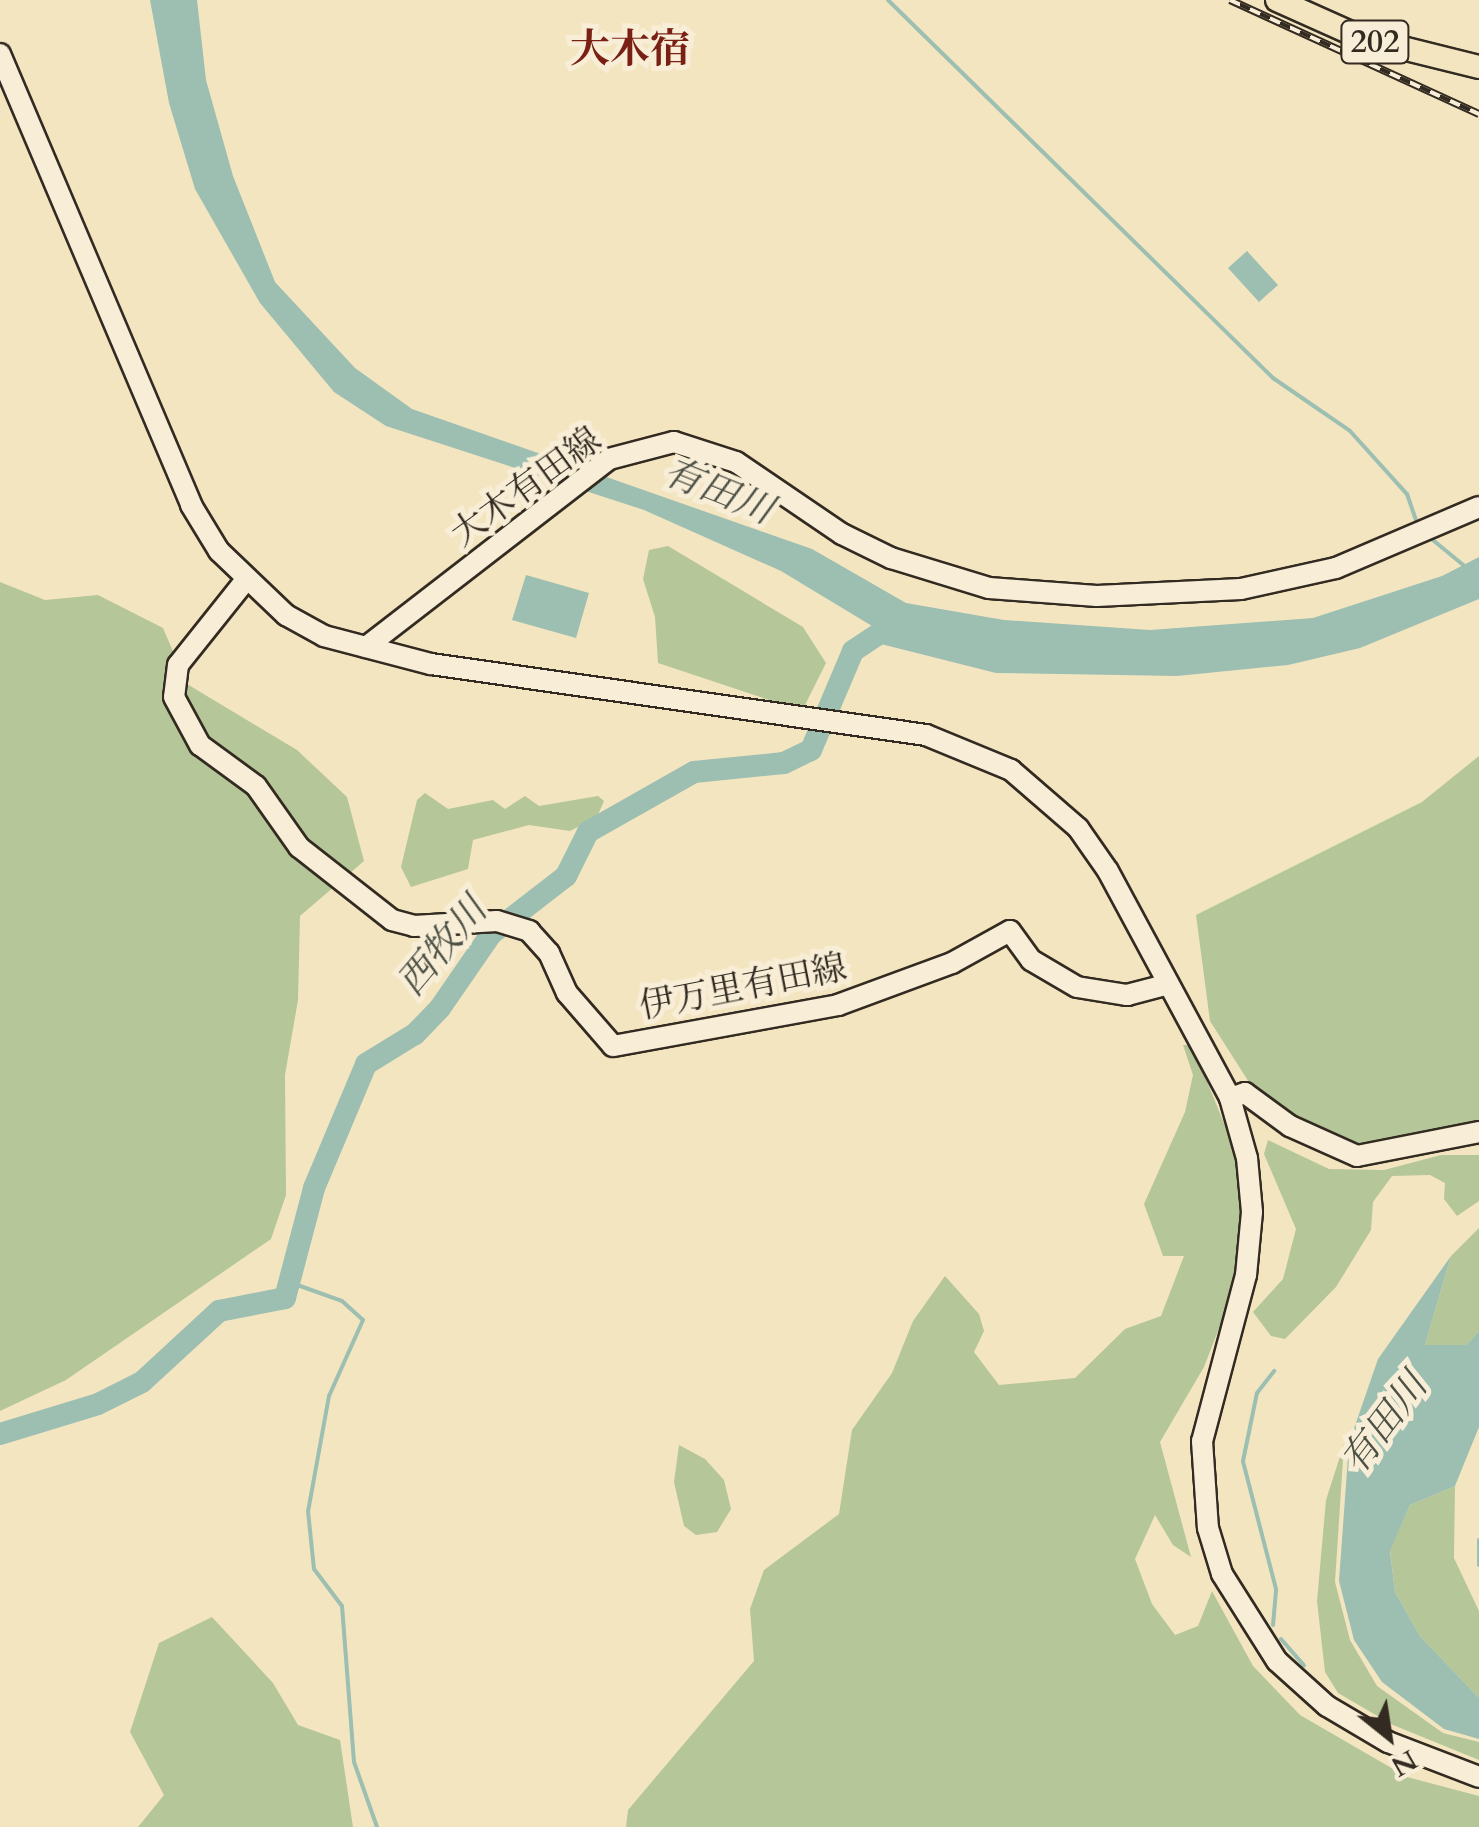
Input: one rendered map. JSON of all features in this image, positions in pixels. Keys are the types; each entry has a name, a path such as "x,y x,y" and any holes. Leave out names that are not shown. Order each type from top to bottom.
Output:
{"highway":[{"name":"202","path":"1277,0 1362,38 1479,67"}],"main road":[{"path":"0,54 191,505 245,580 286,615 324,636 431,664 843,721 961,745 1036,789 1098,854 1230,1098 1247,1158 1252,1212 1246,1275 1202,1441 1208,1528 1222,1574 1277,1661 1326,1706 1388,1742 1479,1777"},
{"name":"大木有田線","path":"366,647 610,459 643,447 703,446 842,534 930,573 989,588 1096,596 1241,590 1317,572 1412,540 1479,508"},
{"name":"伊万里有田線","path":"245,580 178,665 174,697 200,745 256,786 299,847 392,920 414,926 497,921 518,926 544,946 567,993 612,1046 838,1005 952,963 1010,931 1042,970 1077,987 1127,995 1169,984"},
{"path":"1230,1098 1245,1093 1290,1126 1357,1156 1479,1132"}],"green space":[{"path":"668,546 803,627 826,663 802,711 658,663 655,617 643,579 649,550"},
{"path":"0,582 45,600 98,595 163,628 187,684 297,750 347,797 364,861 300,916 298,1000 285,1075 286,1195 271,1239 66,1380 0,1411"},
{"path":"1479,756 1479,1125 1357,1148 1299,1125 1252,1087 1210,1021 1196,915 1422,802"},
{"path":"425,793 448,809 493,800 505,809 525,796 539,806 598,796 604,801 597,817 570,831 529,825 473,840 468,869 411,887 401,867 417,800"},
{"path":"1183,1045 1192,1045 1237,1155 1244,1232 1230,1300 1204,1367 1160,1442 1191,1557 1173,1545 1155,1515 1135,1559 1152,1604 1175,1635 1198,1626 1212,1591 1253,1666 1300,1715 1407,1777 1479,1796 1479,1827 626,1827 628,1810 754,1661 750,1609 764,1570 839,1514 852,1430 892,1373 913,1321 945,1276 979,1314 984,1331 974,1352 999,1385 1075,1378 1125,1329 1161,1316 1184,1256 1163,1256 1144,1204 1185,1112 1193,1075"},
{"path":"1268,1140 1329,1169 1384,1170 1441,1155 1479,1155 1479,1201 1457,1216 1444,1199 1445,1183 1430,1175 1392,1176 1373,1202 1371,1230 1336,1287 1285,1339 1271,1336 1253,1312 1283,1279 1296,1229 1264,1154"},
{"path":"1479,1228 1479,1331 1466,1345 1425,1345 1451,1256"},
{"path":"1344,1444 1335,1582 1350,1640 1377,1686 1443,1733 1479,1742 1479,1760 1393,1725 1338,1693 1325,1672 1317,1601 1326,1500"},
{"path":"679,1445 705,1459 724,1480 731,1509 717,1532 696,1535 684,1526 674,1482"},
{"path":"1455,1486 1454,1558 1479,1611 1479,1698 1420,1636 1395,1592 1390,1550 1410,1505"},
{"path":"212,1617 273,1683 298,1725 340,1740 353,1827 138,1827 164,1795 130,1732 159,1643"}],"water":[{"path":"150,0 197,0 206,80 233,176 275,282 355,368 412,409 812,549 906,603 1004,620 1150,630 1313,618 1442,576 1479,557 1479,599 1360,648 1288,665 1177,676 996,673 869,641 872,626 781,571 644,510 386,426 334,392 260,303 195,189 169,103"},
{"path":"1247,251 1278,285 1259,302 1228,268"},
{"path":"526,575 589,593 576,638 512,620"},
{"name":"有田川","path":"1451,1256 1425,1345 1466,1345 1479,1331 1479,1427 1455,1486 1410,1505 1390,1551 1395,1592 1420,1636 1479,1698 1479,1739 1444,1729 1382,1682 1354,1640 1339,1581 1349,1443 1378,1359"}],"waterway":[{"path":"888,0 1273,378 1350,431 1407,494 1418,526"},
{"path":"1428,536 1467,568"},
{"name":"西牧川","path":"0,1434 98,1404 142,1382 219,1311 285,1298 314,1188 366,1064 415,1034 440,1008 491,934 566,876 588,832 694,772 784,763 811,750 853,651 892,625"},
{"path":"289,1282 342,1301 363,1320 329,1396 308,1511 314,1569 342,1606 354,1762 377,1827"},
{"path":"1273,1625 1276,1589 1243,1461 1257,1393 1274,1371"},
{"path":"1479,1540 1479,1565"},
{"path":"1281,1639 1304,1665"}],"railway":[{"path":"1230,0 1479,114"}],"district":[{"name":"大木宿","path":"630,50"}]}
